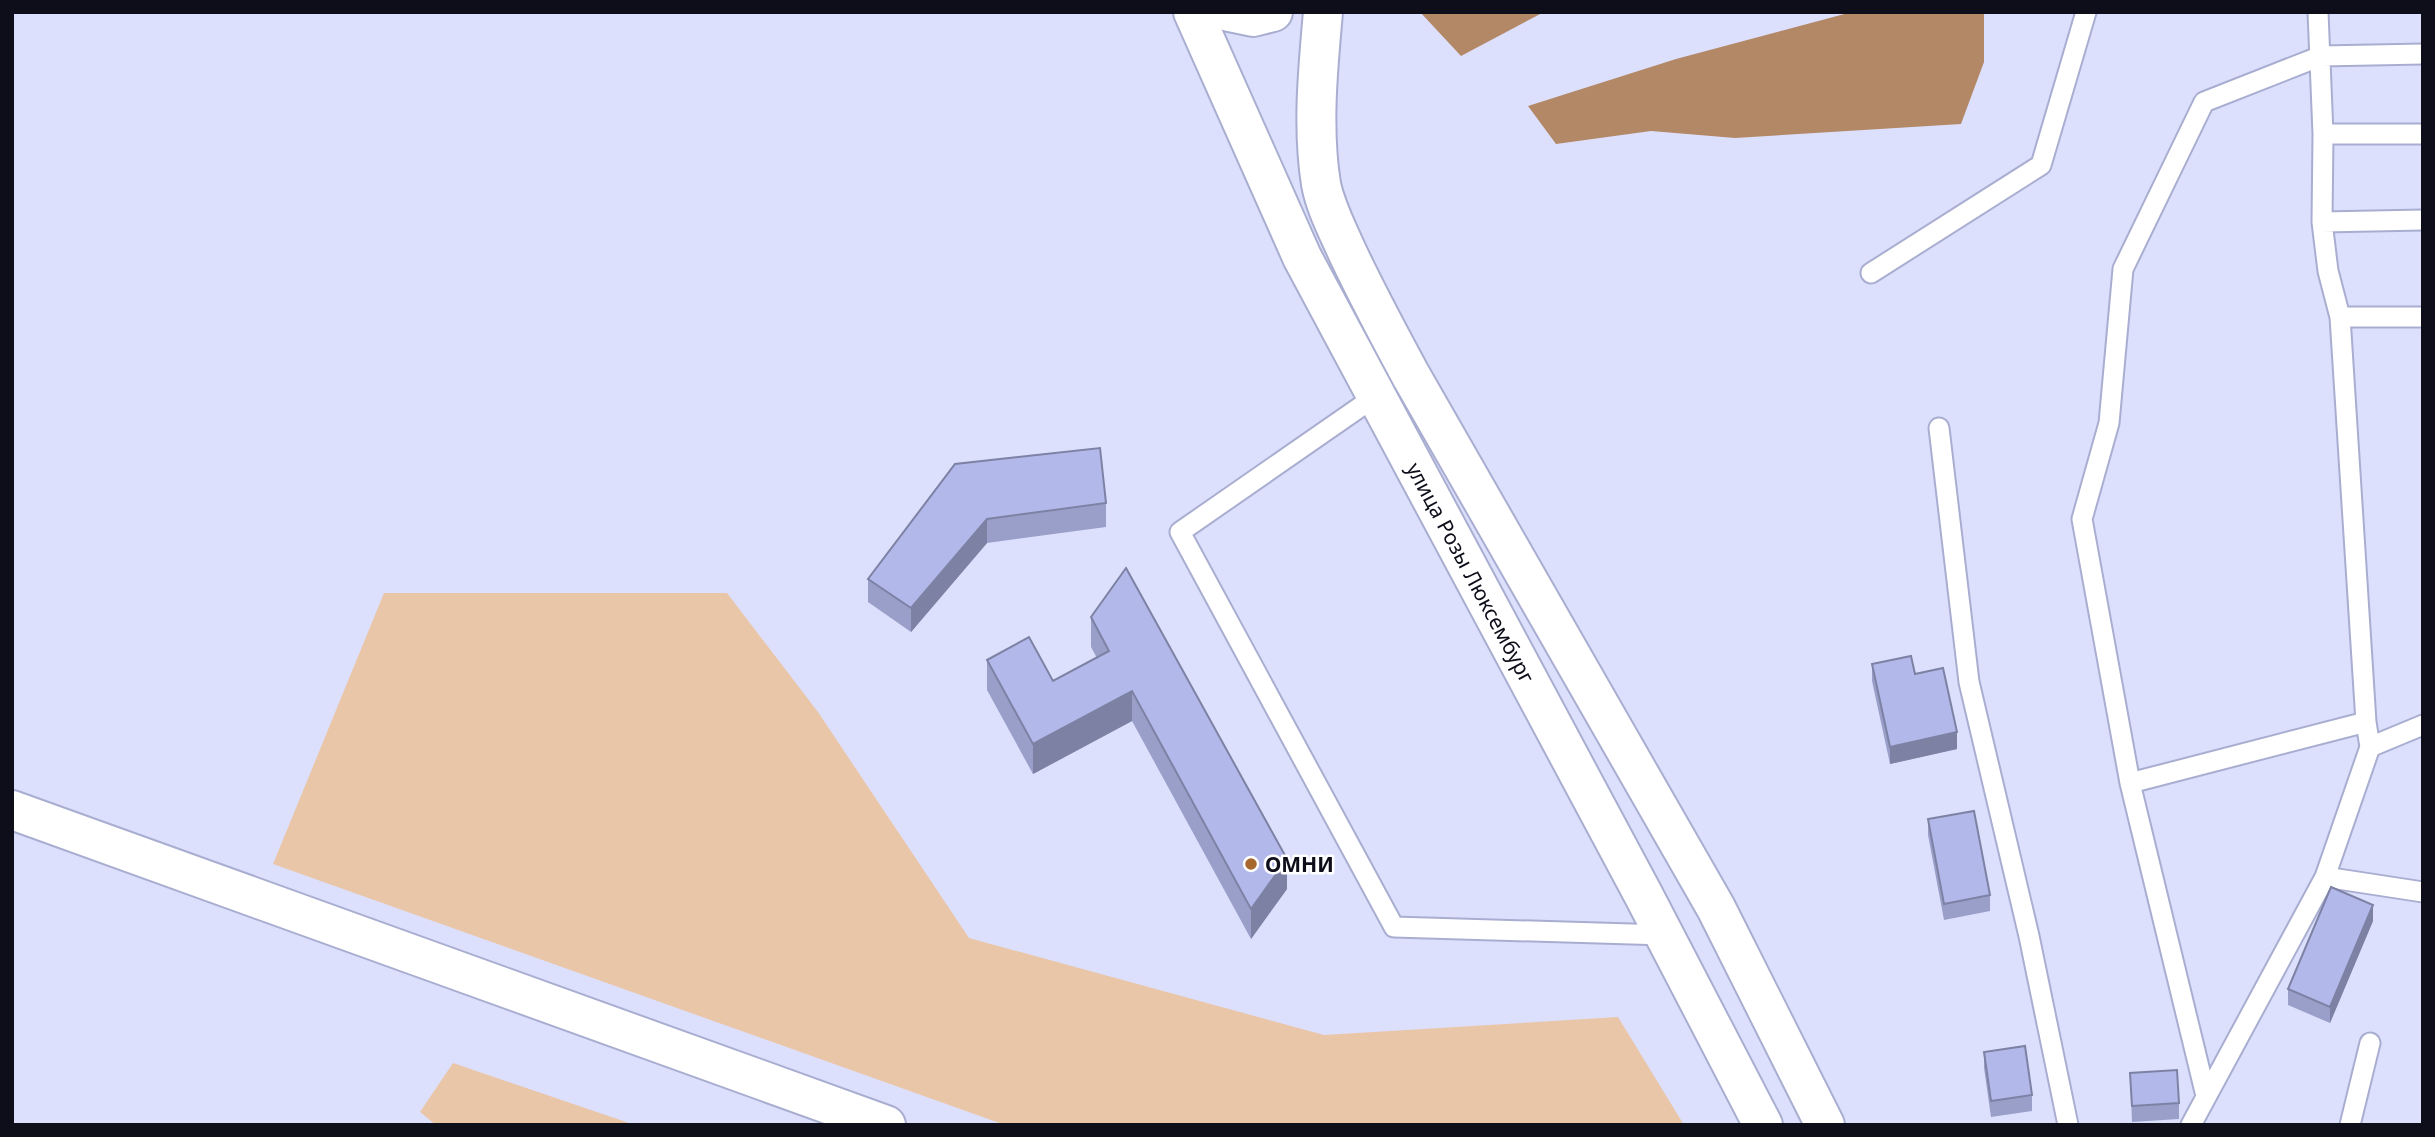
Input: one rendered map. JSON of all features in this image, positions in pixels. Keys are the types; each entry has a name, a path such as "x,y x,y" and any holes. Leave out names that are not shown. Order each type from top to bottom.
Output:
{"main road":[{"name":"улица Розы Люксембург","path":"1194,12 1302,257 1665,935 1763,1125"},
{"path":"1229,12 1253,17 1273,12"},
{"name":"улица Розы Люксембург","path":"1324,12 1318,96 1318,145 1322,187 1331,216 1368,295 1410,374 1716,908 1825,1125"},
{"path":"1376,396 1410,374"},
{"path":"12,810 887,1125"},
{"path":"1665,935 1716,908"}],"lane":[{"path":"1871,273 2040,165 2086,12"},
{"path":"2191,1125 2325,877 2370,747 2366,722 2340,317 2328,271 2322,222 2323,134 2318,12"},
{"path":"2206,1096 2130,783 2082,519 2109,423 2123,269 2204,102 2321,56 2423,54"},
{"path":"2323,134 2423,134"},
{"path":"2322,222 2423,220"},
{"path":"2340,317 2423,317"},
{"path":"1376,396 1180,532 1186,544 1394,927 1665,935"},
{"path":"1939,428 1969,682 2029,936 2068,1125"},
{"path":"2130,783 2366,722"},
{"path":"2370,747 2423,725"},
{"path":"2325,877 2423,892"},
{"path":"2350,1125 2370,1043"}],"shaded area":[{"path":"1420,12 1544,12 1461,56"},
{"path":"1852,12 1984,12 1984,62 1961,124 1735,138 1651,131 1556,144 1528,106 1676,59"},
{"path":"384,593 727,593 818,712 969,938 1324,1035 1618,1017 1684,1125 1005,1125 273,864"},
{"path":"453,1063 635,1125 436,1125 420,1112"}],"building":[{"path":"1100,448 1106,503 987,519 911,608 868,579 955,464"},
{"path":"1126,568 1287,859 1251,909 1132,691 1033,744 987,660 1029,637 1053,681 1109,651 1091,617"},
{"path":"1911,656 1915,674 1943,668 1957,732 1890,747 1872,664"},
{"path":"1974,811 1990,895 1944,904 1928,819"},
{"path":"2331,887 2373,905 2330,1007 2288,989"},
{"path":"2025,1046 2032,1095 1991,1101 1984,1052"},
{"path":"2177,1070 2179,1103 2132,1106 2130,1073"}],"place":[{"name":"ОМНИ","path":"1251,864"}]}
